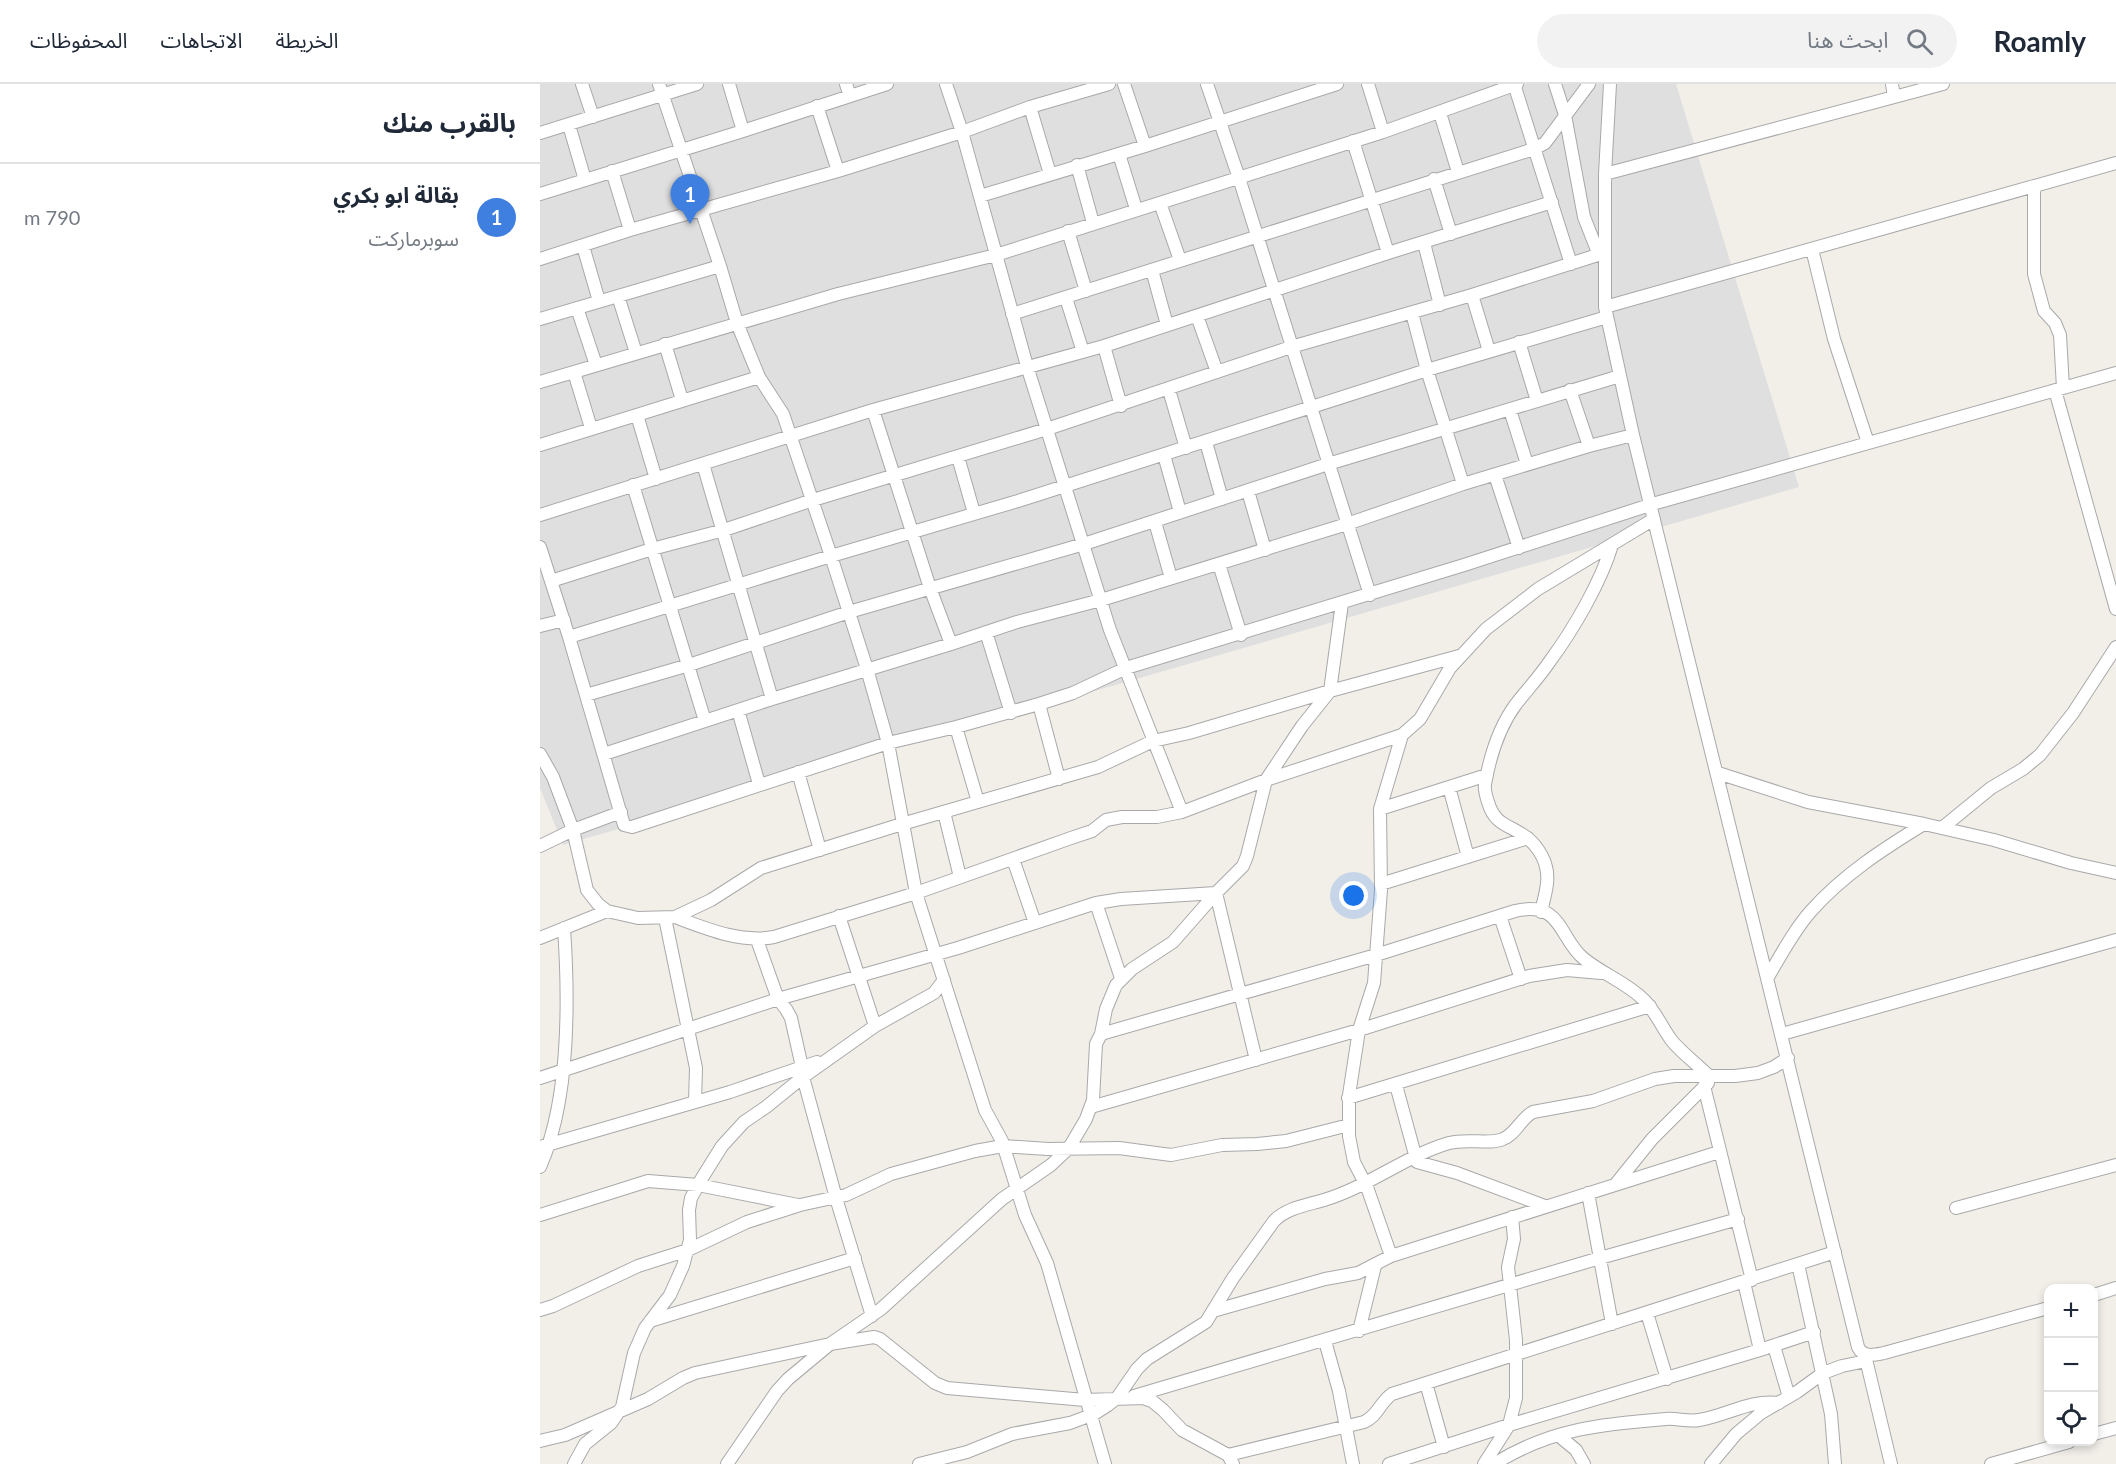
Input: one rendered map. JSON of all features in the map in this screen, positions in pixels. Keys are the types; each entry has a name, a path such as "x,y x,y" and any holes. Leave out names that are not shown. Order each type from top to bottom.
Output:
{"street":[{"path":"582,84 593,117"},
{"path":"540,134 593,117 661,89 697,84"},
{"path":"729,84 743,131"},
{"path":"541,190 585,180 743,131 817,106 848,90 887,84"},
{"path":"946,84 962,132 1027,366 1101,600 1182,812"},
{"path":"540,259 630,230 838,171 962,132 1075,89 1109,84"},
{"path":"1124,84 1145,146"},
{"path":"1207,84 1239,178 1370,595"},
{"path":"980,196 1145,146 1333,84"},
{"path":"1368,84 1383,132"},
{"path":"1555,84 1565,115 1584,217 1602,254"},
{"path":"1012,314 1534,149 1545,143 1589,84"},
{"path":"1610,84 1602,254 1606,312 1650,505 1858,1347 1865,1358 1891,1464"},
{"path":"1892,84 1894,97"},
{"path":"1605,174 1943,84"},
{"path":"540,382 736,322 860,288 996,255 1383,132 1515,85 1571,264"},
{"path":"661,89 720,266 736,322 759,377 779,406 813,500 888,743 916,892 985,1110 1003,1146 1025,1215 1047,1263 1085,1400 1106,1464"},
{"path":"817,106 838,171"},
{"path":"1030,107 1050,174"},
{"path":"1440,113 1458,172"},
{"path":"569,125 585,180"},
{"path":"1353,141 1388,253"},
{"path":"1119,154 1136,209"},
{"path":"569,637 831,556 912,534 1206,442 1311,406 1520,342 1606,312 1812,249 2116,163"},
{"path":"1077,165 1093,223"},
{"path":"612,171 630,230"},
{"path":"1434,179 1451,234"},
{"path":"2034,186 2034,274 2044,311 2055,323 2060,335 2059,389 2116,609"},
{"path":"540,515 873,410 1104,346 1552,202"},
{"path":"1160,203 1180,260"},
{"path":"1068,231 1086,291"},
{"path":"1424,243 1440,305"},
{"path":"583,246 599,301"},
{"path":"1812,249 1834,339 1868,443"},
{"path":"551,581 652,549 724,530 813,500 1121,406 1292,347 1440,305 1602,254"},
{"path":"540,319 720,266"},
{"path":"1152,270 1167,325"},
{"path":"1472,295 1489,351"},
{"path":"618,296 636,353"},
{"path":"1066,297 1083,352"},
{"path":"577,308 596,365"},
{"path":"1412,313 1427,370 1463,484"},
{"path":"1197,316 1217,372"},
{"path":"1520,342 1537,401"},
{"path":"665,344 682,400"},
{"path":"1104,346 1121,406"},
{"path":"574,372 591,428"},
{"path":"541,551 564,620 624,825 632,827 888,743 1011,713 1073,693 1126,668 1370,595 1650,505 2116,373"},
{"path":"586,695 689,665 849,612 1084,544 1328,464 1620,376"},
{"path":"540,445 759,377"},
{"path":"1169,390 1186,448"},
{"path":"1570,390 1589,446"},
{"path":"873,410 912,534 951,644"},
{"path":"1510,410 1527,464"},
{"path":"637,415 656,478"},
{"path":"604,754 1017,622 1101,600 1347,524 1527,464 1633,435"},
{"path":"1206,442 1222,499"},
{"path":"1164,455 1180,512"},
{"path":"958,457 974,513"},
{"path":"703,464 772,699"},
{"path":"1495,475 1519,548"},
{"path":"633,485 705,721"},
{"path":"1248,491 1265,550"},
{"path":"541,760 553,777 573,830 587,890 592,898 607,911 638,918 670,918 722,934 757,940 960,877 1092,831 1106,820 1122,817 1156,817 1182,812 1266,780 1402,735 1420,719 1459,656 1486,629 1538,589 1654,519"},
{"path":"1155,522 1171,578"},
{"path":"1541,912 1545,897 1546,867 1539,852 1528,838 1497,820 1490,811 1484,788 1491,753 1515,706 1552,660 1573,626 1606,564 1612,545"},
{"path":"1219,564 1241,634"},
{"path":"727,1464 777,1390 830,1344 872,1316 1016,1189 1051,1165 1069,1148 1094,1100 1096,1044 1101,1034 1111,995 1121,978 1173,942 1243,866 1266,780 1302,726 1330,691 1342,603"},
{"path":"540,626 564,620"},
{"path":"986,632 1011,713"},
{"path":"1942,828 2040,755 2073,713 2116,647"},
{"path":"670,918 711,900 761,868 1098,767 1154,741 1459,656"},
{"path":"1039,704 1059,779"},
{"path":"738,710 759,784"},
{"path":"956,727 978,802"},
{"path":"1391,1256 1365,1182 1354,1162 1348,1098 1359,1030 1374,983 1381,884 1380,808 1402,735"},
{"path":"798,772 820,850"},
{"path":"1718,773 1808,802 1942,828 2116,873"},
{"path":"1380,808 1487,775"},
{"path":"1449,787 1468,857"},
{"path":"540,846 573,830 621,812"},
{"path":"944,812 960,877"},
{"path":"1768,977 1796,931 1826,895 1881,851 1924,824"},
{"path":"1381,884 1528,838"},
{"path":"1013,858 1035,923"},
{"path":"540,1078 778,999 936,954 1095,903 1121,899 1216,893"},
{"path":"1216,893 1256,1060"},
{"path":"1095,903 1121,978"},
{"path":"1101,1034 1376,955 1525,909 1541,912 1561,925 1575,950 1582,957 1636,992 1650,1006 1673,1042 1710,1079 1719,1152 1738,1219 1760,1350"},
{"path":"540,938 607,911"},
{"path":"839,916 875,1026"},
{"path":"1500,916 1521,979"},
{"path":"670,918 696,1068 695,1101"},
{"path":"540,1167 564,1071 568,977 564,928"},
{"path":"757,940 778,999 791,1018 802,1072 836,1198 872,1316"},
{"path":"1782,1034 2116,940"},
{"path":"1091,1107 1359,1030 1541,973 1581,970 1608,974"},
{"path":"545,1145 802,1072 830,1058 875,1026 925,1000 944,980"},
{"path":"1348,1098 1650,1006"},
{"path":"919,1464 967,1452 1012,1434 1059,1426 1090,1415 1117,1398 1141,1364 1155,1352 1202,1326 1233,1278 1278,1217 1295,1209 1337,1196 1414,1157 1458,1141 1505,1139 1527,1115 1533,1112 1593,1101 1655,1079 1674,1076 1710,1079 1758,1073 1788,1058"},
{"path":"574,1464 585,1444 611,1423 619,1412 625,1396 634,1353 649,1321 676,1285 688,1250 689,1210 698,1185 734,1130 802,1072"},
{"path":"1615,1185 1652,1139 1710,1079"},
{"path":"1396,1085 1414,1157 1418,1163 1457,1173 1545,1206"},
{"path":"540,1310 560,1303 638,1266 688,1250 739,1225 800,1205 836,1198 891,1174 975,1151 1003,1146 1119,1148 1162,1155 1178,1155 1222,1144 1286,1141 1349,1125"},
{"path":"1213,1311 1324,1279 1358,1273 1391,1256 1719,1152"},
{"path":"1956,1208 2116,1165"},
{"path":"540,1215 648,1181 698,1185 800,1205"},
{"path":"1588,1193 1612,1324"},
{"path":"1484,1464 1509,1425 1516,1398 1517,1353 1508,1267 1514,1239 1512,1217"},
{"path":"1131,1397 1738,1219"},
{"path":"540,1441 565,1435 619,1412 648,1399 683,1377 695,1373 830,1344 874,1337 880,1339 934,1383 947,1388 1085,1400 1131,1397 1152,1401 1182,1430 1231,1459 1369,1420 1374,1417 1387,1397 1426,1383 1835,1252"},
{"path":"649,1321 855,1258"},
{"path":"1798,1264 1831,1414 1835,1464"},
{"path":"1359,1331 1375,1266"},
{"path":"2098,1293 2116,1288"},
{"path":"1711,1464 1742,1428 1823,1373 1865,1358 2044,1309"},
{"path":"1647,1313 1667,1378"},
{"path":"1389,1464 1814,1332"},
{"path":"1325,1341 1339,1391 1353,1464"},
{"path":"1774,1346 1784,1400"},
{"path":"1426,1383 1444,1447"},
{"path":"1494,1464 1528,1445 1558,1435 1611,1424 1669,1419 1700,1420 1761,1402 1784,1400"},
{"path":"2098,1433 2116,1428"},
{"path":"1558,1435 1576,1450 1584,1464"},
{"path":"1991,1464 2055,1446"}],"shaded area":[{"path":"540,84 1676,84 1799,487 563,845 540,788"}],"place":[{"name":"بقالة ابو بكري","path":"690,224"}]}
